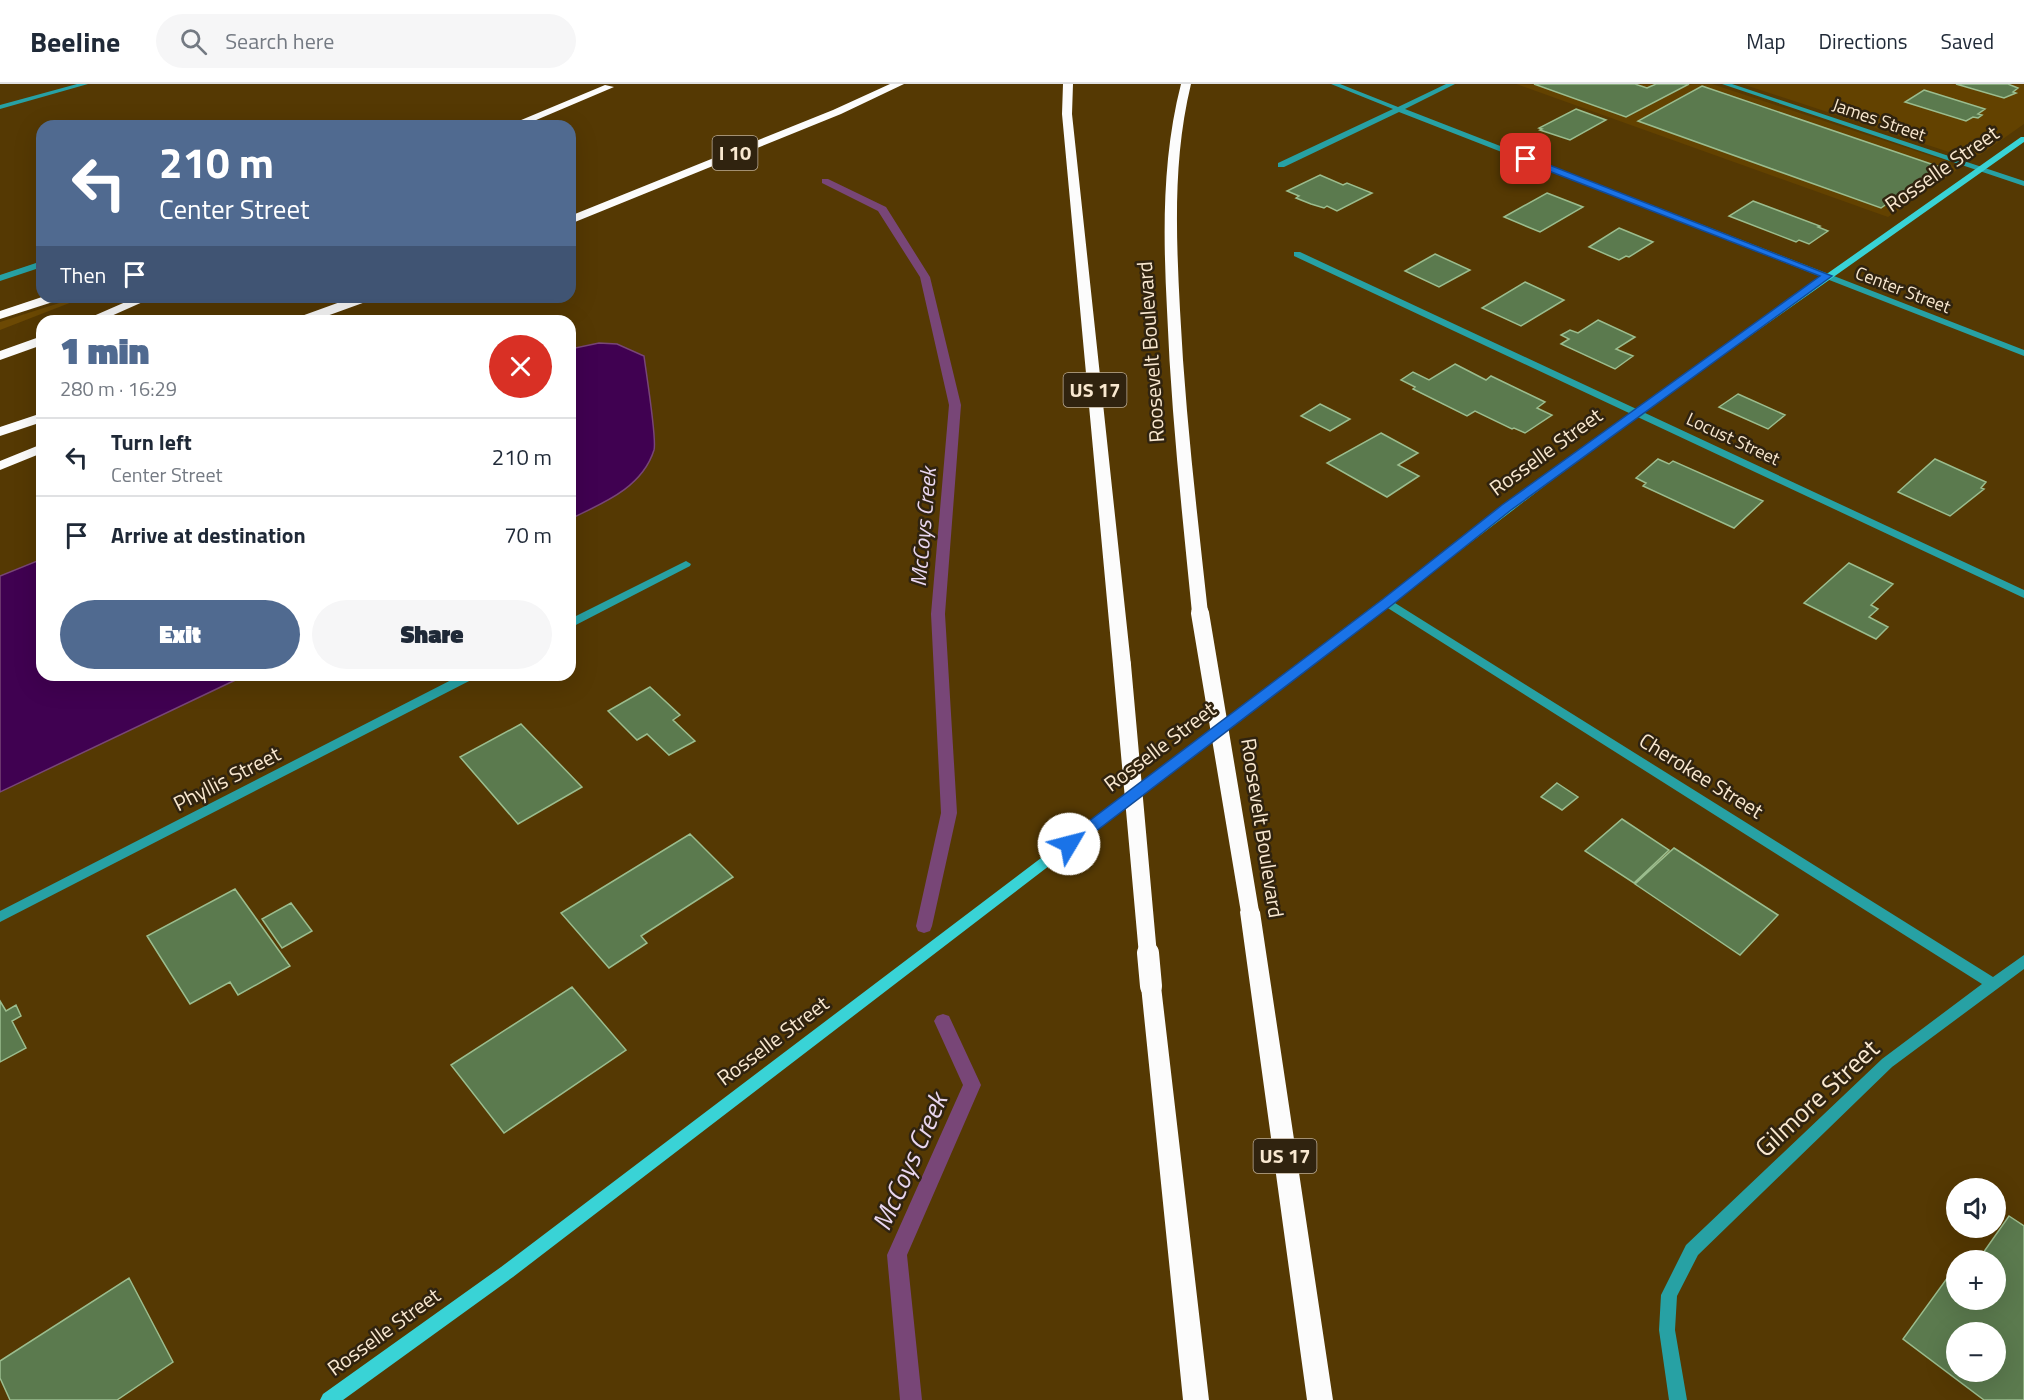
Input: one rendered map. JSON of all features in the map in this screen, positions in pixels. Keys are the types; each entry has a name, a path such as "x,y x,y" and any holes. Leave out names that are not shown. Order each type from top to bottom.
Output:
{"highway":[{"name":"I 10","path":"576,218 837,112 899,84"},
{"name":"US 17","path":"1068,84 1067,114 1122,665 1151,986 1196,1400"},
{"name":"Roosevelt Boulevard","path":"1186,84 1181,99 1173,167 1170,233 1175,364 1200,613 1250,912 1320,1400"},
{"path":"527,120 613,86"},
{"path":"539,120 613,86"},
{"path":"0,315 36,303"},
{"path":"104,315 133,303"},
{"path":"317,315 350,303"},
{"path":"346,315 368,303"},
{"path":"0,356 36,342"},
{"path":"0,432 36,419"},
{"path":"0,466 36,451"}],"street":[{"path":"0,107 85,84"},
{"name":"Center Street","path":"1334,84 2024,353"},
{"path":"1281,165 1452,84"},
{"name":"James Street","path":"1725,84 2024,184"},
{"name":"Rosselle Street","path":"329,1400 507,1272 1387,602 1507,508 1827,276 2024,139"},
{"name":"Locust Street","path":"1297,254 2024,594"},
{"path":"0,278 36,266"},
{"path":"576,621 686,564"},
{"name":"Cherokee Street","path":"1387,602 1993,984"},
{"name":"Phyllis Street","path":"0,917 459,681"},
{"name":"Gilmore Street","path":"1678,1400 1667,1330 1669,1295 1692,1250 1887,1063 2024,962"}],"shaded area":[{"path":"1516,84 1712,84 1949,162 1957,170 1888,217"},
{"path":"1742,84 2024,84 2024,124 1980,155 1955,154"},
{"path":"59,303 70,303 0,330 0,322"},
{"path":"599,343 617,344 644,356 655,443 648,463 631,484 608,500 576,516 576,348"},
{"path":"36,561 36,681 233,681 0,792 0,576"}],"building":[{"path":"1534,84 1635,84 1647,88 1656,84 1689,84 1626,117"},
{"path":"1956,84 2008,84 2018,88 2013,92 2016,93 2004,98"},
{"path":"1702,86 1940,167 1881,208 1638,121"},
{"path":"1924,90 1985,109 1978,114 1982,115 1978,118 1973,117 1966,121 1905,102"},
{"path":"1576,109 1606,120 1570,140 1540,130 1542,129 1539,128"},
{"path":"1320,175 1343,185 1347,183 1372,193 1337,211 1296,198 1299,196 1287,191"},
{"path":"1547,193 1583,207 1540,232 1504,217"},
{"path":"1753,201 1828,231 1809,244 1799,240 1796,242 1729,216"},
{"path":"1619,228 1653,242 1629,257 1626,256 1619,260 1589,247"},
{"path":"1435,254 1470,270 1439,287 1405,271"},
{"path":"1525,282 1564,300 1521,326 1482,308"},
{"path":"1598,320 1635,337 1616,349 1633,356 1615,369 1561,344 1569,339 1561,335 1570,330 1578,333"},
{"path":"1455,364 1486,380 1491,376 1545,402 1537,408 1552,415 1525,433 1475,411 1467,416 1413,389 1415,387 1401,380 1413,372 1429,380"},
{"path":"1738,394 1785,415 1768,429 1719,407"},
{"path":"1320,404 1350,419 1330,431 1301,416"},
{"path":"1381,433 1418,453 1398,465 1419,476 1387,497 1327,463"},
{"path":"1658,459 1669,464 1673,461 1763,501 1734,528 1643,486 1646,483 1636,478"},
{"path":"1935,459 1986,482 1981,488 1984,489 1950,516 1898,492"},
{"path":"1849,563 1893,584 1871,605 1878,609 1869,617 1888,627 1876,639 1804,603"},
{"path":"650,687 680,715 673,720 695,741 669,755 647,734 637,740 608,711"},
{"path":"521,724 582,787 518,824 460,757"},
{"path":"1557,783 1578,797 1562,810 1541,797"},
{"path":"1622,819 1669,850 1634,883 1585,851"},
{"path":"690,834 733,877 641,936 647,943 609,968 561,913"},
{"path":"1674,848 1778,915 1740,955 1635,884"},
{"path":"235,889 290,966 238,995 230,982 190,1004 147,936"},
{"path":"291,903 312,931 282,948 262,919"},
{"path":"572,987 626,1050 504,1133 451,1065"},
{"path":"0,1001 6,1011 16,1005 21,1016 12,1021 26,1048 0,1062"},
{"path":"2009,1216 2024,1226 2024,1400 1984,1400 1960,1382 2006,1382 2006,1322 1946,1322 1946,1371 1903,1339 1946,1280 1946,1310 2006,1310 2006,1250 1985,1250 1994,1238 2006,1238 2006,1220"},
{"path":"129,1278 173,1362 117,1400 10,1400 0,1378 0,1361"}],"waterway":[{"name":"McCoys Creek","path":"825,181 882,209 925,277 955,405 938,614 949,813 924,926"},
{"name":"McCoys Creek","path":"911,1400 897,1255 972,1085 943,1021"}],"route":[{"path":"1069,844 1507,508 1827,276 1526,159"}]}
